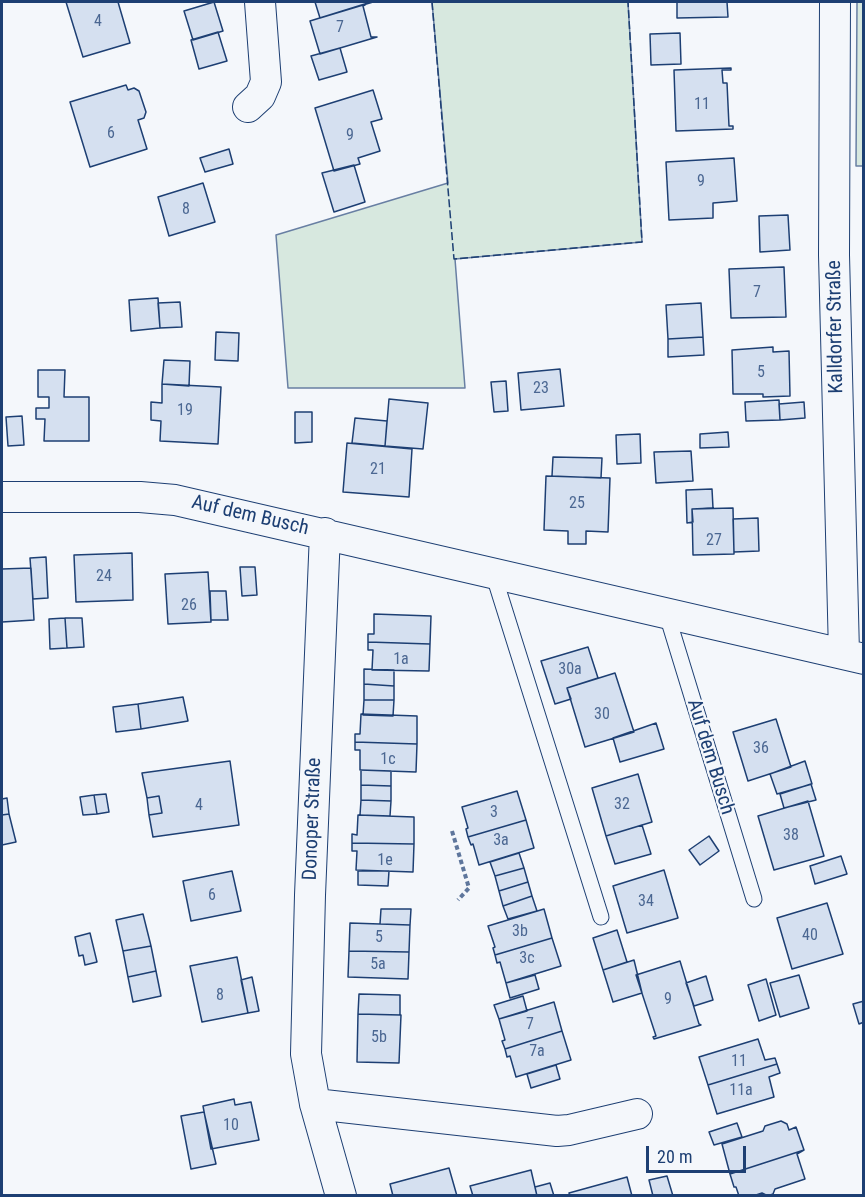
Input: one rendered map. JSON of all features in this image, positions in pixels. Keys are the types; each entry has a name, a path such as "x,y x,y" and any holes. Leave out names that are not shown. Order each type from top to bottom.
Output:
{"street":[{"path":"248,107 260,96 266,82 260,2"},
{"name":"Kalldorfer Straße","path":"835,2 834,255 854,656"},
{"name":"Auf dem Busch","path":"2,497 140,497 175,500 325,533 667,615 854,656"},
{"name":"Donoper Straße","path":"325,533 306,1054 315,1104 341,1196"},
{"path":"315,1104 557,1131 637,1114"}],"lane":[{"path":"493,573 601,917"},
{"name":"Auf dem Busch","path":"667,615 754,898"}],"path":[{"path":"452,831 470,888 458,900"}],"shaded area":[{"path":"432,2 628,2 642,242 455,259 465,388 288,388 276,235 448,183"},
{"path":"857,2 864,2 863,166 856,166"}],"building":[{"path":"66,2 118,2 130,43 83,57"},
{"path":"214,2 223,31 193,40 184,11"},
{"path":"315,2 373,2 320,18"},
{"path":"677,2 727,2 728,17 677,18"},
{"path":"368,3 363,6 371,37 377,37 320,54 310,21"},
{"path":"218,32 227,61 199,69 191,40"},
{"path":"680,33 681,64 651,65 650,34"},
{"path":"340,48 347,72 319,80 311,56"},
{"path":"731,68 731,70 722,70 723,83 727,83 729,126 733,126 733,129 676,131 674,70"},
{"path":"126,85 128,90 134,88 139,91 146,112 144,118 138,120 147,149 90,167 70,102"},
{"path":"373,90 382,119 371,122 380,151 358,158 360,164 334,171 315,108"},
{"path":"229,149 233,164 205,172 200,158"},
{"path":"734,158 737,201 713,203 713,218 669,220 666,162"},
{"path":"354,165 365,202 334,212 322,173"},
{"path":"203,183 215,222 169,236 158,197"},
{"path":"788,215 790,250 760,252 759,216"},
{"path":"784,267 786,317 731,318 729,269"},
{"path":"158,298 160,328 131,331 129,300"},
{"path":"180,302 182,327 160,328 158,303"},
{"path":"701,303 703,337 668,339 666,305"},
{"path":"216,332 239,333 238,361 215,360"},
{"path":"703,337 704,355 668,357 668,339"},
{"path":"773,347 773,352 789,351 790,396 763,397 763,394 733,394 732,350"},
{"path":"164,360 190,361 189,386 162,384"},
{"path":"560,369 564,406 521,410 518,373"},
{"path":"38,370 65,370 64,397 89,397 89,441 44,441 45,419 36,419 36,408 49,408 49,397 38,397"},
{"path":"506,381 508,411 494,412 491,382"},
{"path":"162,384 221,387 218,444 160,441 161,421 151,420 151,402 162,403"},
{"path":"389,399 428,403 423,449 385,446"},
{"path":"779,400 780,420 746,421 745,402"},
{"path":"804,402 805,418 780,420 779,404"},
{"path":"295,412 312,412 312,442 295,443"},
{"path":"22,416 24,445 8,446 6,417"},
{"path":"355,418 387,421 385,446 352,443"},
{"path":"728,432 729,447 700,448 700,434"},
{"path":"640,434 641,463 617,464 616,435"},
{"path":"347,443 412,449 409,497 343,492"},
{"path":"691,451 693,481 656,483 654,452"},
{"path":"553,457 602,458 601,478 552,476"},
{"path":"546,476 610,478 608,532 586,531 586,544 568,544 568,531 544,530"},
{"path":"712,489 713,508 692,509 693,522 687,523 686,490"},
{"path":"733,508 734,554 693,555 692,509"},
{"path":"758,518 759,551 734,552 733,519"},
{"path":"132,553 133,600 76,602 74,555"},
{"path":"46,557 48,598 33,599 30,558"},
{"path":"240,567 255,567 257,595 242,596"},
{"path":"31,568 34,620 2,622 2,569"},
{"path":"208,572 211,622 168,624 165,574"},
{"path":"210,591 226,591 228,620 211,620"},
{"path":"374,614 431,616 430,644 368,642 368,634 374,634"},
{"path":"65,618 67,648 50,649 49,619"},
{"path":"65,618 82,618 84,647 67,648"},
{"path":"368,642 430,644 429,671 372,670 373,650 368,650"},
{"path":"588,647 598,678 567,688 571,699 555,704 541,661"},
{"path":"364,669 394,670 394,686 364,684"},
{"path":"615,673 634,732 585,747 567,688"},
{"path":"364,684 394,686 394,700 364,700"},
{"path":"183,697 188,721 141,729 138,704"},
{"path":"364,700 394,700 393,716 363,715"},
{"path":"138,704 141,729 116,732 113,707"},
{"path":"361,714 417,716 417,744 355,742 355,734 360,734"},
{"path":"776,719 791,767 748,781 733,732"},
{"path":"656,723 664,749 620,762 613,738"},
{"path":"355,742 417,744 416,772 360,770 360,750 355,750"},
{"path":"230,761 239,825 153,837 149,815 162,813 159,796 147,798 142,773"},
{"path":"805,761 812,784 777,794 770,774"},
{"path":"361,770 391,771 391,786 361,785"},
{"path":"638,774 652,822 606,836 592,788"},
{"path":"811,784 816,800 784,808 780,794"},
{"path":"361,785 391,786 391,801 361,800"},
{"path":"517,791 526,820 468,837 462,807"},
{"path":"106,794 109,812 97,814 94,795"},
{"path":"94,795 97,814 83,815 80,797"},
{"path":"159,796 162,813 149,815 147,798"},
{"path":"7,798 9,814 2,815 2,799"},
{"path":"361,800 391,801 390,816 360,815"},
{"path":"808,801 824,856 774,870 758,816"},
{"path":"9,814 16,842 2,845 2,815"},
{"path":"358,815 414,817 414,844 352,843 352,834 357,835"},
{"path":"526,820 534,848 479,865 473,844 471,845 468,837"},
{"path":"642,825 651,854 615,864 606,836"},
{"path":"709,836 719,851 700,865 689,850"},
{"path":"352,843 414,844 413,872 356,870 357,851 352,851"},
{"path":"519,853 524,868 495,876 490,862"},
{"path":"841,856 847,874 815,884 810,866"},
{"path":"524,868 528,882 499,891 495,876"},
{"path":"664,870 678,918 627,933 613,886"},
{"path":"232,871 241,911 191,921 183,881"},
{"path":"358,871 389,871 388,886 358,885"},
{"path":"528,882 532,896 503,906 499,891"},
{"path":"532,896 537,911 508,919 503,906"},
{"path":"827,903 843,954 792,969 777,918"},
{"path":"381,909 411,909 410,925 380,924"},
{"path":"544,909 552,938 495,955 493,948 495,947 488,926"},
{"path":"143,914 151,946 123,951 116,920"},
{"path":"350,923 410,925 409,952 349,951"},
{"path":"617,930 627,962 603,970 593,938"},
{"path":"90,933 97,962 85,965 83,955 79,956 75,937"},
{"path":"552,938 561,966 506,983 500,962 497,963 495,955"},
{"path":"151,946 156,971 128,977 123,951"},
{"path":"349,951 409,952 408,979 348,977"},
{"path":"237,957 248,1013 202,1022 190,966"},
{"path":"634,960 642,993 613,1002 603,970"},
{"path":"680,961 701,1025 654,1039 653,1037 656,1036 636,975"},
{"path":"156,971 161,996 133,1002 128,977"},
{"path":"535,975 539,989 510,998 506,983"},
{"path":"799,975 809,1008 780,1017 770,983"},
{"path":"706,976 713,1000 694,1006 686,983"},
{"path":"252,977 259,1011 248,1013 241,980"},
{"path":"766,979 776,1015 759,1021 748,985"},
{"path":"359,994 400,995 400,1015 358,1014"},
{"path":"523,996 527,1011 499,1019 494,1005"},
{"path":"864,1001 864,1022 859,1024 853,1004"},
{"path":"554,1002 562,1031 505,1049 499,1019"},
{"path":"358,1014 401,1015 399,1063 357,1062"},
{"path":"562,1031 571,1060 516,1077 510,1056 507,1057 505,1049"},
{"path":"758,1039 765,1060 775,1058 777,1064 708,1085 699,1057"},
{"path":"777,1064 780,1073 769,1077 774,1097 717,1114 708,1085"},
{"path":"556,1065 560,1079 531,1088 527,1074"},
{"path":"234,1099 235,1105 251,1102 259,1140 211,1149 203,1106"},
{"path":"204,1112 216,1164 191,1169 181,1116"},
{"path":"781,1121 787,1124 789,1130 796,1127 804,1150 730,1174 722,1144 763,1131 765,1126"},
{"path":"737,1123 742,1137 714,1145 709,1132"},
{"path":"804,1150 797,1154 805,1179 775,1189 773,1194 768,1196 762,1193 753,1196 739,1196 730,1174"},
{"path":"449,1168 457,1196 393,1196 390,1184"},
{"path":"531,1170 537,1196 473,1196 470,1186"},
{"path":"667,1176 673,1196 653,1196 649,1180"},
{"path":"627,1177 632,1196 570,1196 569,1193"},
{"path":"550,1183 554,1196 537,1196 535,1187"}],"fence":[{"path":"432,2 454,259 642,242 628,2"}]}
